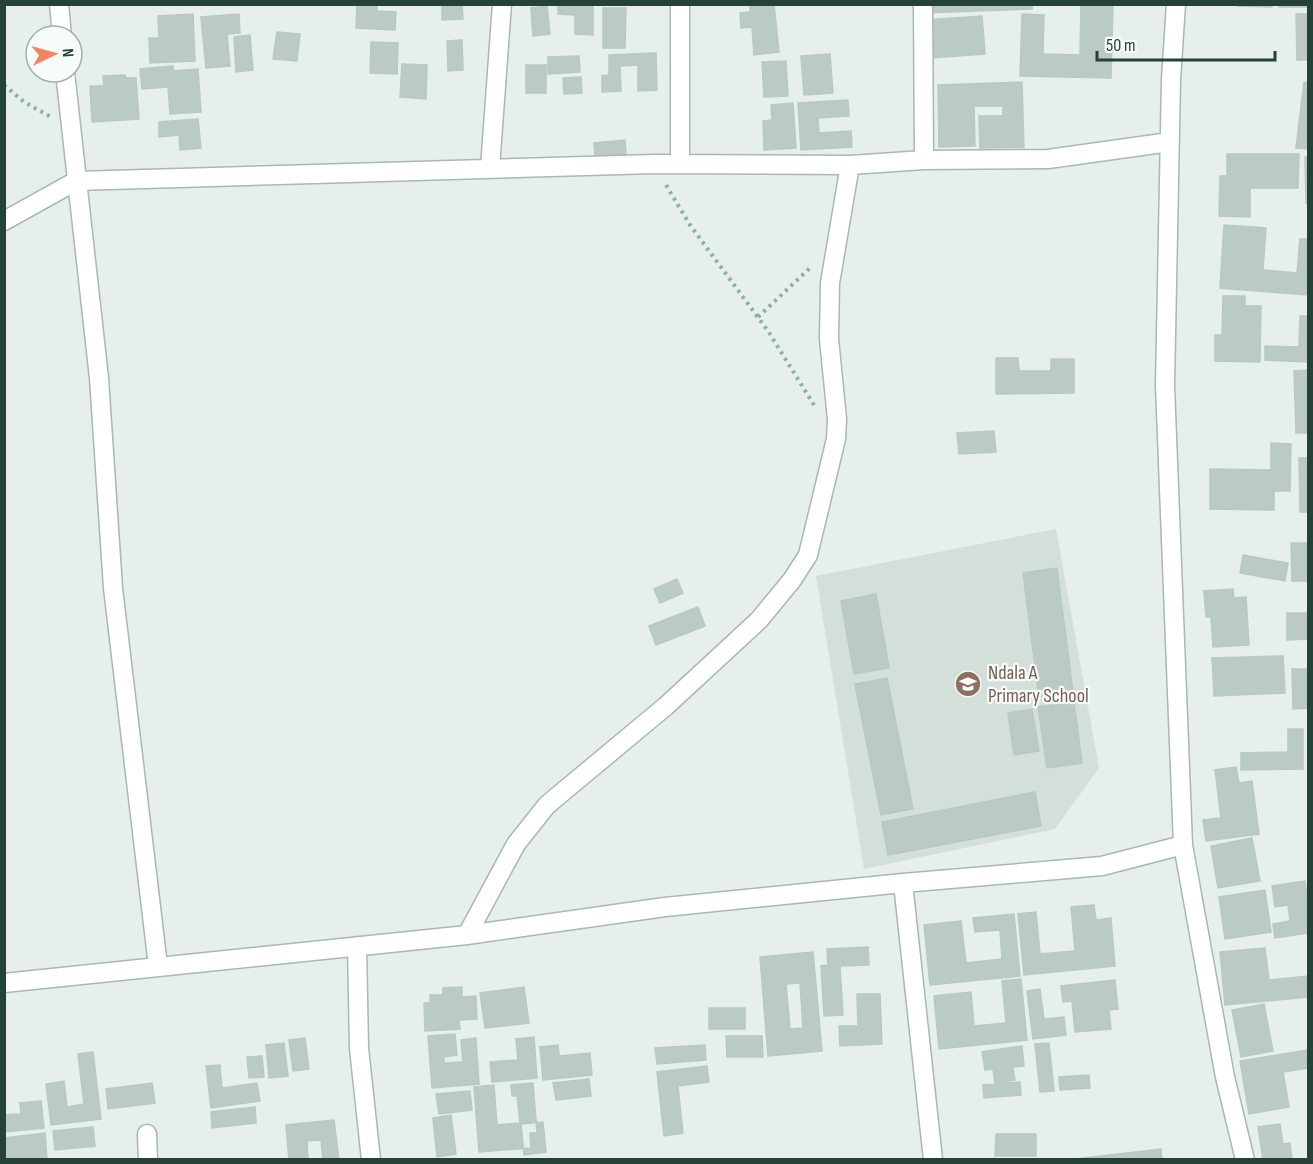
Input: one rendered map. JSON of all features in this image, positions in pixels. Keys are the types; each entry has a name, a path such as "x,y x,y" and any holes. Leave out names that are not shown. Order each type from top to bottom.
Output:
{"street":[{"path":"59,4 61,24"},
{"path":"490,168 502,4"},
{"path":"680,4 680,164"},
{"path":"923,4 924,160"},
{"path":"1176,4 1171,79 1165,386 1182,845 1225,1077 1245,1160"},
{"path":"66,84 99,378 113,588 158,966"},
{"path":"4,221 76,181 654,164 850,165 924,160 1048,159 1170,142"},
{"path":"467,936 516,844 547,805 711,666 759,620 792,580 808,555 836,439 837,419 829,339 830,283 850,165"},
{"path":"4,983 467,936 665,907 1102,866 1182,845"},
{"path":"903,883 933,1160"},
{"path":"357,946 359,1048 371,1160"},
{"path":"147,1134 148,1160"}],"path":[{"path":"4,85 24,102 70,128"},
{"path":"654,164 690,225 758,317 836,439"},
{"path":"758,317 835,243"}],"shaded area":[{"path":"1056,529 1099,768 1055,829 864,869 816,576"}],"building":[{"path":"357,4 377,4 377,11 396,12 395,30 356,28"},
{"path":"442,4 462,4 463,19 442,20"},
{"path":"558,4 593,4 593,35 575,34 575,15 558,14"},
{"path":"750,4 774,4 779,52 754,55 752,27 741,28 740,13 750,12"},
{"path":"925,4 1032,4 1032,9 925,13"},
{"path":"1081,4 1113,4 1111,78 1020,76 1022,14 1044,15 1043,54 1080,55"},
{"path":"1238,4 1272,4 1272,7 1238,6"},
{"path":"1279,4 1308,4 1308,7 1279,7"},
{"path":"547,6 550,34 533,36 531,8"},
{"path":"603,8 626,8 625,48 603,48"},
{"path":"193,14 195,61 150,63 149,38 159,38 158,16"},
{"path":"239,14 240,33 227,34 230,66 206,68 201,17"},
{"path":"1296,14 1308,14 1308,60 1297,60"},
{"path":"982,16 985,54 929,58 926,20"},
{"path":"277,32 300,34 297,61 273,59"},
{"path":"250,35 253,70 236,72 234,37"},
{"path":"462,40 463,70 448,71 447,41"},
{"path":"371,42 398,43 397,74 370,73"},
{"path":"656,53 657,90 638,91 638,65 620,66 621,91 602,92 602,76 609,75 609,55"},
{"path":"830,54 833,93 804,95 801,56"},
{"path":"579,56 580,72 548,74 548,57"},
{"path":"786,61 788,96 764,97 762,62"},
{"path":"402,64 427,65 426,99 400,97"},
{"path":"526,65 546,65 546,93 526,93"},
{"path":"173,66 173,71 198,69 201,112 170,114 168,87 142,89 140,69"},
{"path":"125,75 126,78 136,78 139,119 92,122 90,86 104,86 103,76"},
{"path":"581,77 582,93 564,94 563,78"},
{"path":"1022,82 1024,147 980,148 979,116 1003,116 1003,106 974,106 975,146 939,147 938,85"},
{"path":"1304,82 1308,83 1308,149 1296,148"},
{"path":"848,100 849,116 818,118 819,133 851,131 852,147 801,150 798,103"},
{"path":"793,103 796,148 764,150 763,121 772,120 771,105"},
{"path":"198,119 201,148 180,150 179,135 159,137 159,122"},
{"path":"625,140 626,154 595,157 594,143"},
{"path":"1227,154 1299,154 1298,188 1250,188 1250,217 1219,216 1220,176 1227,176"},
{"path":"1305,157 1308,157 1308,203 1306,203"},
{"path":"1224,225 1266,228 1263,270 1297,273 1300,239 1308,239 1308,295 1220,288"},
{"path":"1223,296 1245,296 1245,306 1261,306 1260,362 1215,361 1215,335 1222,335"},
{"path":"1300,316 1308,316 1308,362 1265,360 1265,346 1299,347"},
{"path":"996,358 1018,358 1019,371 1051,371 1051,359 1074,359 1074,393 996,394"},
{"path":"1308,370 1308,433 1296,433 1294,371"},
{"path":"994,431 996,452 959,454 957,433"},
{"path":"1271,443 1291,444 1290,491 1274,491 1274,510 1210,509 1210,469 1271,470"},
{"path":"1299,458 1308,458 1308,512 1300,512"},
{"path":"1291,543 1308,543 1308,581 1292,581"},
{"path":"1243,555 1288,563 1285,581 1240,573"},
{"path":"1057,568 1073,692 1039,697 1023,573"},
{"path":"677,579 683,593 660,603 654,589"},
{"path":"1233,589 1234,598 1246,597 1249,645 1213,647 1211,617 1206,617 1204,591"},
{"path":"876,594 889,668 854,674 841,601"},
{"path":"698,607 705,626 656,645 649,626"},
{"path":"1287,613 1308,613 1308,639 1287,640"},
{"path":"1283,656 1285,693 1214,696 1212,658"},
{"path":"1292,669 1308,669 1308,708 1293,709"},
{"path":"887,678 913,809 881,815 855,684"},
{"path":"1074,702 1082,763 1047,768 1038,707"},
{"path":"1032,709 1039,751 1014,755 1008,713"},
{"path":"1288,729 1303,729 1303,769 1241,770 1241,753 1288,752"},
{"path":"1236,767 1239,783 1252,781 1259,834 1206,841 1203,820 1221,818 1215,770"},
{"path":"1035,792 1041,826 888,855 882,822"},
{"path":"1252,838 1260,881 1218,888 1211,846"},
{"path":"1305,881 1308,933 1275,938 1273,924 1290,921 1288,905 1275,907 1272,886"},
{"path":"1265,890 1271,932 1225,939 1219,897"},
{"path":"1094,905 1096,920 1111,918 1115,966 1024,975 1018,914 1036,912 1040,954 1075,951 1071,907"},
{"path":"1014,914 1020,976 930,985 924,925 961,921 966,963 1002,959 1000,930 975,932 973,918"},
{"path":"868,947 869,965 840,966 843,1015 824,1016 821,966 828,965 827,949"},
{"path":"1265,948 1269,980 1308,976 1308,997 1225,1005 1220,952"},
{"path":"813,952 822,1051 768,1056 760,957","holes":["800,983 803,1028 790,1029 786,984"]},
{"path":"1021,979 1027,1040 939,1049 934,996 971,992 974,1026 1006,1023 1002,981"},
{"path":"1115,980 1118,1009 1109,1010 1111,1029 1075,1032 1072,1001 1063,1002 1061,986"},
{"path":"462,987 462,997 476,996 477,1019 459,1020 460,1029 425,1031 424,1003 430,1003 430,995 443,995 443,988"},
{"path":"524,987 529,1023 485,1028 480,993"},
{"path":"1040,989 1044,1019 1064,1017 1066,1035 1033,1039 1027,991"},
{"path":"857,994 880,994 882,1044 840,1046 839,1026 858,1026"},
{"path":"1264,1004 1273,1051 1241,1057 1232,1010"},
{"path":"709,1008 745,1008 745,1029 709,1029"},
{"path":"455,1034 457,1055 444,1057 444,1063 463,1062 461,1040 476,1038 479,1084 432,1088 428,1036"},
{"path":"726,1036 762,1036 763,1057 727,1057"},
{"path":"534,1037 537,1078 492,1082 490,1062 518,1060 516,1039"},
{"path":"305,1038 309,1069 293,1071 289,1040"},
{"path":"284,1043 288,1076 269,1078 266,1045"},
{"path":"1049,1043 1054,1091 1040,1092 1035,1044"},
{"path":"558,1045 559,1056 590,1053 592,1075 543,1080 540,1047"},
{"path":"705,1045 706,1060 657,1064 655,1048"},
{"path":"1022,1046 1024,1066 1013,1067 1015,1080 995,1083 993,1069 985,1070 982,1052"},
{"path":"1308,1050 1308,1068 1283,1072 1289,1107 1249,1114 1240,1061"},
{"path":"93,1052 101,1119 51,1125 46,1084 64,1081 67,1107 84,1104 78,1054"},
{"path":"262,1056 264,1077 249,1078 247,1057"},
{"path":"220,1065 222,1088 257,1083 260,1101 211,1108 206,1066"},
{"path":"707,1066 709,1082 678,1086 683,1133 664,1136 657,1072"},
{"path":"1089,1075 1090,1088 1060,1090 1059,1077"},
{"path":"589,1079 591,1096 556,1100 553,1083"},
{"path":"1020,1082 1021,1095 984,1098 983,1085"},
{"path":"152,1083 155,1103 108,1109 106,1089"},
{"path":"533,1083 537,1133 530,1133 531,1148 479,1152 474,1087 494,1085 497,1125 520,1123 517,1096 512,1096 511,1085"},
{"path":"470,1091 472,1110 439,1114 436,1094"},
{"path":"41,1101 44,1128 4,1132 4,1115 21,1114 20,1103"},
{"path":"255,1107 256,1123 212,1128 211,1112"},
{"path":"451,1115 456,1154 437,1157 433,1118"},
{"path":"334,1120 339,1160 323,1160 321,1140 307,1141 308,1160 289,1160 286,1125"},
{"path":"543,1122 546,1152 524,1155 521,1124"},
{"path":"1280,1124 1283,1144 1290,1143 1292,1160 1263,1160 1258,1127"},
{"path":"93,1127 95,1146 55,1150 53,1131"},
{"path":"45,1133 47,1160 4,1160 4,1138"},
{"path":"996,1134 1036,1134 1036,1156 995,1156"},
{"path":"1161,1149 1162,1160 1066,1160"}],"place":[{"name":"Ndala A Primary School","path":"968,684"}]}
